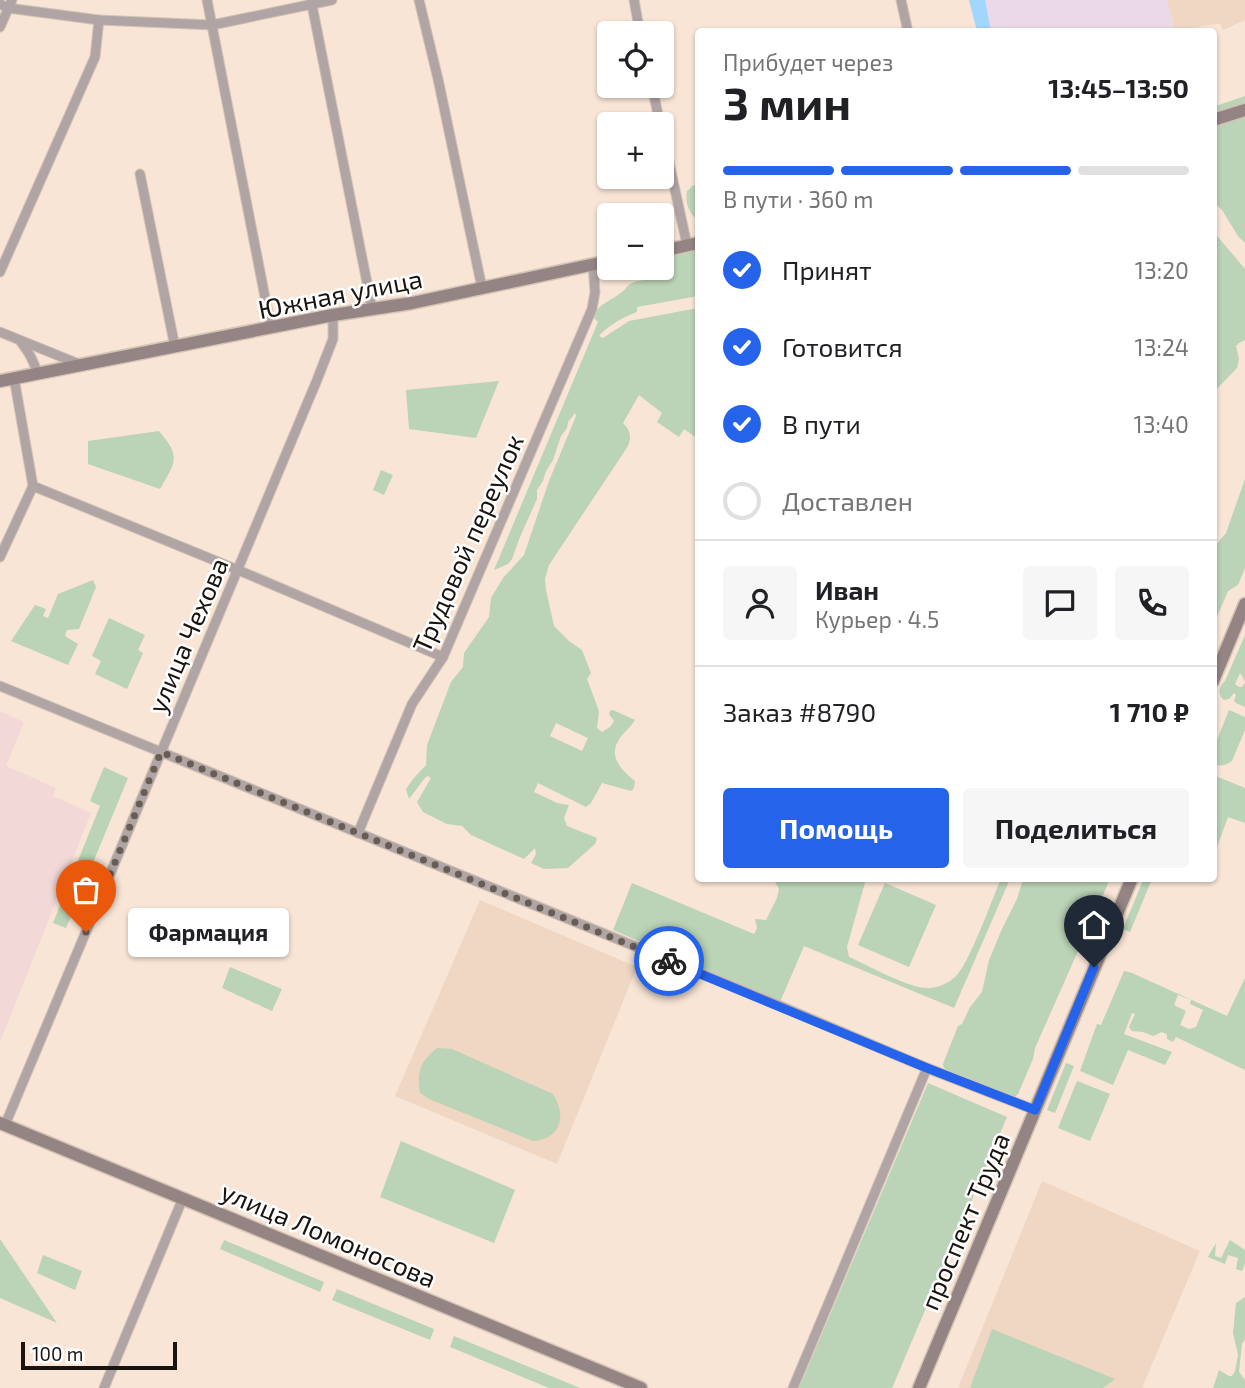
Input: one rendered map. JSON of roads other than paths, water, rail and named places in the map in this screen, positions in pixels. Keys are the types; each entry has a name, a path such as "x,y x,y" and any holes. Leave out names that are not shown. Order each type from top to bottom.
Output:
{"main road":[{"path":"1217,119 1245,110"},
{"path":"674,248 693,244"},
{"name":"Южная улица","path":"0,381 334,315 412,303 597,263"},
{"path":"1217,671 1245,604"},
{"name":"проспект Труда","path":"919,1388 1130,882"},
{"name":"улица Ломоносова","path":"2,1124 641,1388"}],"street":[{"path":"206,0 271,328"},
{"path":"0,27 7,4 99,20 212,25 312,2 332,0"},
{"path":"419,0 482,288"},
{"path":"634,0 638,21"},
{"path":"901,0 907,28"},
{"path":"312,2 372,308"},
{"path":"0,272 95,57 99,20"},
{"path":"140,174 175,348"},
{"path":"674,174 693,244"},
{"name":"Трудовой переулок","path":"358,833 412,704 443,657 592,309 595,292 593,264"},
{"name":"улица Чехова","path":"2,1124 238,570 333,339 334,315"},
{"path":"0,331 79,365"},
{"path":"17,338 34,362 37,373"},
{"path":"0,557 33,486 14,378"},
{"path":"33,486 443,657"},
{"path":"0,686 1035,1110"},
{"path":"793,1388 927,1068"},
{"path":"104,1388 183,1198"}],"water":[{"path":"969,0 985,0 990,28 976,28"}],"place":[{"name":"Фармация","path":"86,932"}]}
